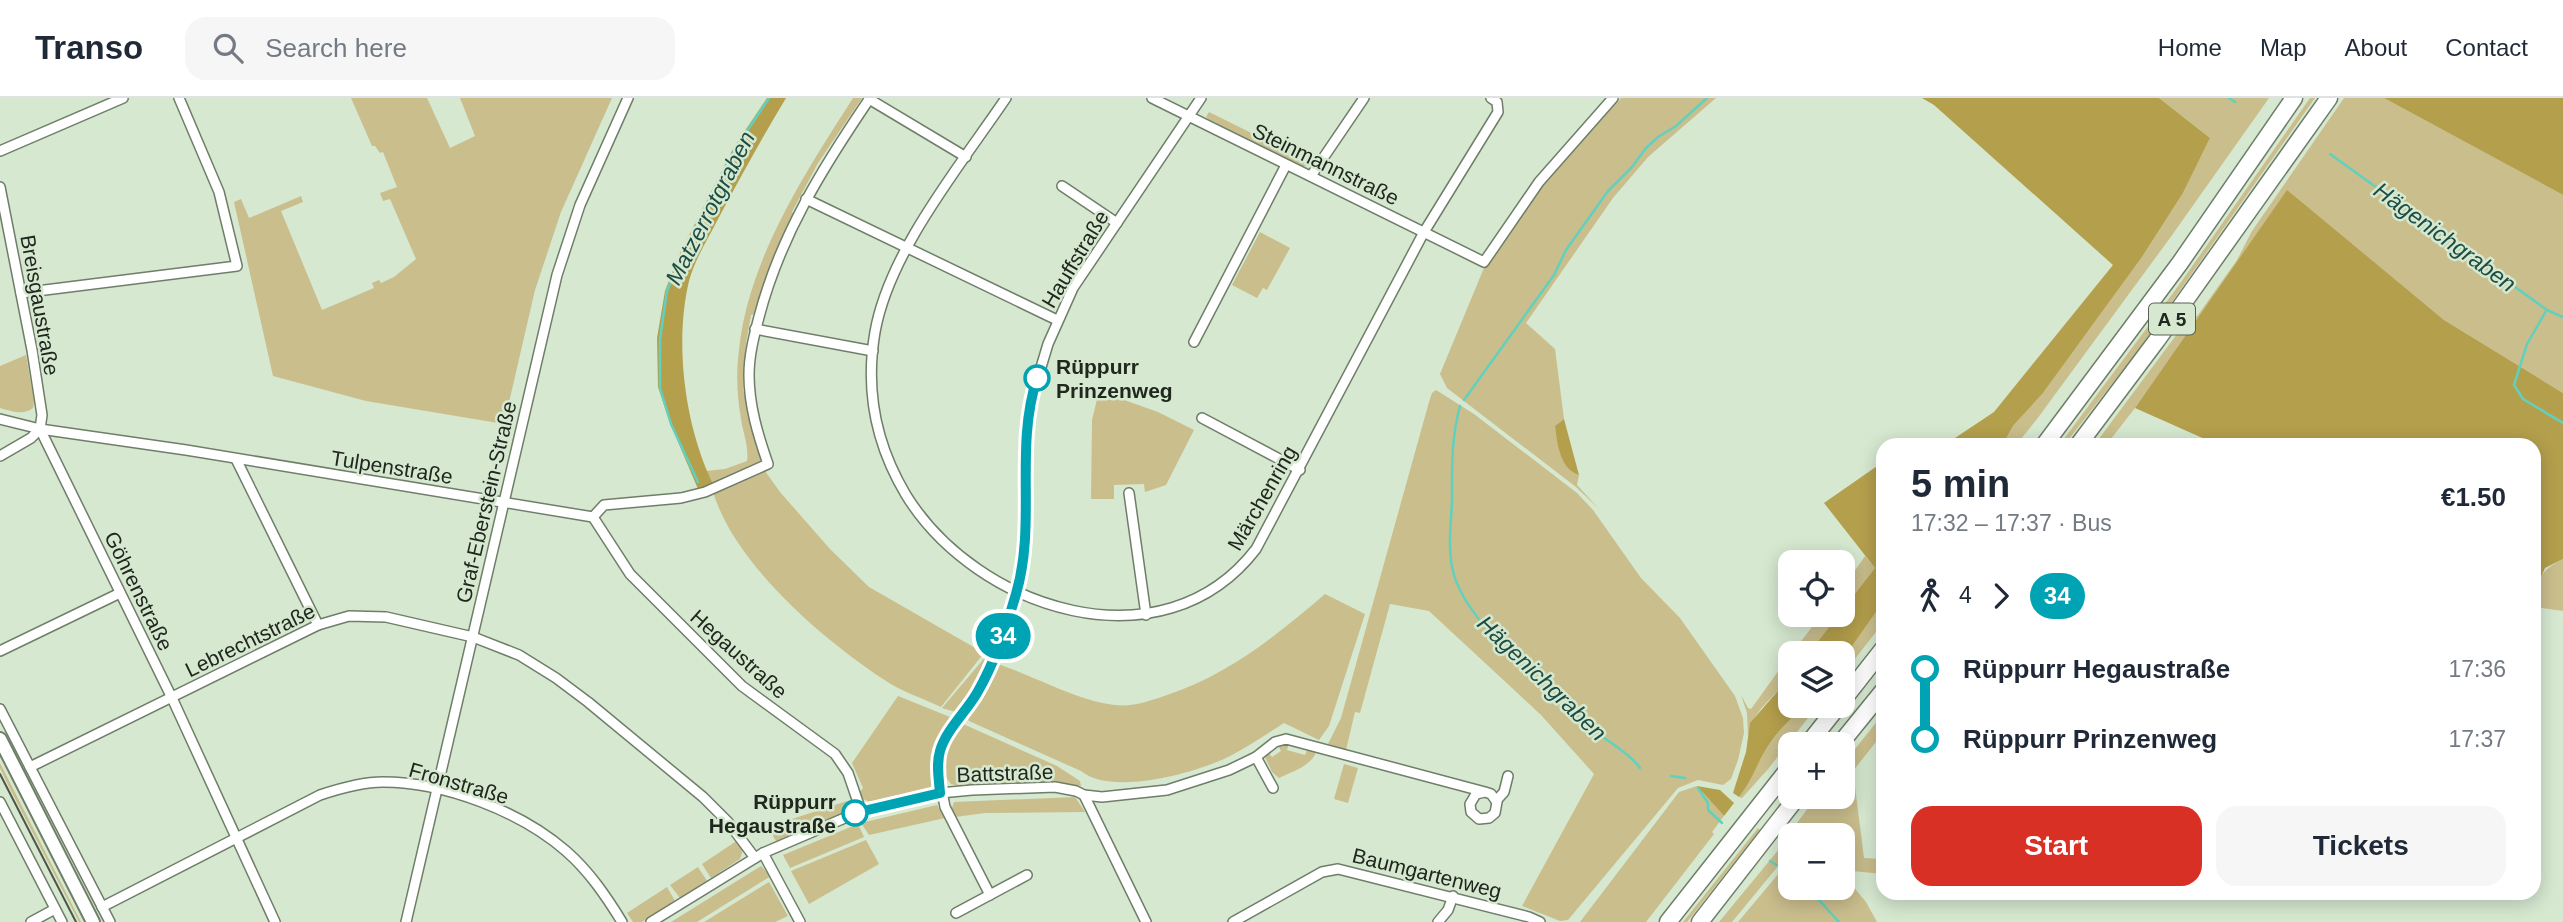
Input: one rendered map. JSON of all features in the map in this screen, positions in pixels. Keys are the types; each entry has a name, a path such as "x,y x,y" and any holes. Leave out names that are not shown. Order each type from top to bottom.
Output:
{"highway":[{"name":"A 5","path":"2049,438 2180,263 2294,98"},
{"name":"A 5","path":"2084,438 2157,340 2329,98"},
{"path":"1855,685 1876,658"},
{"path":"1850,732 1876,700"},
{"path":"1818,732 1829,718"},
{"path":"1668,922 1778,782"},
{"path":"1700,922 1788,809"}],"main road":[{"path":"0,739 93,922"}],"street":[{"path":"0,151 123,98"},
{"path":"21,293 237,266 219,192 178,98"},
{"name":"Graf-Eberstein-Straße","path":"406,922 560,265 580,205 628,98"},
{"path":"593,517 604,505 681,498 716,487 768,464 751,402 749,373 755,329 772,273 806,199 822,169 870,98 966,157"},
{"name":"Märchenring","path":"1006,98 907,248 885,297 873,351 871,382 874,415 890,463 906,495 954,551 1017,592 1076,611 1114,616 1146,615 1176,608 1198,599 1239,570 1262,540 1424,232 1498,111 1499,106 1492,98"},
{"name":"Steinmannstraße","path":"1152,98 1484,262 1539,182 1613,98"},
{"name":"Hauffstraße","path":"990,895 950,820 940,793 937,761 944,740 970,705 996,656 1017,592 1025,549 1026,430 1034,387 1057,320 1073,288 1201,98"},
{"path":"1311,176 1364,98"},
{"path":"1194,342 1286,164"},
{"path":"1062,186 1117,223"},
{"name":"Breisgaustraße","path":"0,187 42,415 40,429"},
{"path":"806,199 1057,320"},
{"path":"755,329 873,351"},
{"path":"1202,418 1300,470"},
{"name":"Tulpenstraße","path":"0,419 40,429 54,429 593,517"},
{"path":"0,456 31,438 40,429"},
{"name":"Göhrenstraße","path":"40,429 172,698 275,922"},
{"path":"236,459 318,625"},
{"path":"1129,493 1146,615"},
{"name":"Hegaustraße","path":"593,517 630,574 742,686 835,754 848,773 861,811"},
{"path":"0,651 120,593"},
{"name":"Lebrechtstraße","path":"30,767 318,625 349,616 372,615 473,637 519,655 547,671 717,810 759,856 800,922"},
{"path":"0,709 110,922"},
{"name":"Battstraße","path":"651,922 759,856 861,811 940,793 1055,787 1076,790 1084,795 1124,796 1167,790 1210,777 1256,757 1275,742 1286,739 1485,792"},
{"path":"1256,757 1273,788"},
{"path":"1496,800 1504,792 1508,776"},
{"name":"Fronstraße","path":"102,907 320,795 350,786 382,782 437,790 485,804 540,832 566,851 589,874 622,922"},
{"path":"1485,792 1496,800 1496,810 1492,816 1485,819 1476,817 1470,809 1471,800 1476,794 1485,792"},
{"path":"1084,795 1146,922"},
{"path":"0,802 62,922"},
{"name":"Baumgartenweg","path":"1233,922 1330,870 1344,870 1453,896 1540,922"},
{"path":"956,913 1027,875"},
{"path":"1438,922 1448,910 1453,896"},
{"path":"31,922 55,909"}],"shaded area":[{"path":"351,98 427,98 450,148 475,136 460,98 612,98 561,212 535,290 504,424 366,401 273,376 234,202 241,199 249,218 301,196 303,202 281,211 322,310 374,288 372,283 379,280 381,283 394,277 416,259 390,199 383,201 380,193 397,187 383,152 380,153 372,146"},
{"path":"767,98 786,98 698,257 689,281 682,331 685,385 695,437 713,484 698,489 658,387 657,338 665,291 679,255 734,147"},
{"path":"853,98 862,98 818,163 792,212 794,214 755,314 751,315 743,391 747,392 762,462 713,484 706,471 725,469 747,461 737,367 745,316 754,283 781,218"},
{"path":"1621,98 1716,98 1648,157 1613,198 1526,323 1555,349 1564,419 1555,426 1559,447 1568,467 1579,475 1577,485 1599,509 1576,487 1447,388 1440,374 1486,263 1549,176"},
{"path":"1922,98 2159,98 2210,138 2183,193 2142,257 2043,393 2013,426 2006,438 1955,438 1994,412 2113,265 1934,105"},
{"path":"2159,98 2269,98 2037,419 2022,438 2006,438 2013,426 2043,393 2142,257 2183,193 2210,138"},
{"path":"2310,98 2315,98 2136,353 2070,438 2064,438 2179,285"},
{"path":"2344,98 2384,98 2563,195 2563,393 2444,320 2287,191 2135,408 2112,438 2099,438 2180,330 2198,315 2237,260 2252,231"},
{"path":"2384,98 2563,98 2563,195"},
{"path":"1209,112 1309,163 1302,166 1210,120 1206,117"},
{"path":"2287,190 2444,320 2563,393 2563,559 2545,568 2541,577 2541,438 2202,438 2135,408"},
{"path":"1260,232 1290,248 1267,290 1263,288 1257,298 1232,285"},
{"path":"26,355 33,408 21,412 0,408 0,366"},
{"path":"1436,390 1474,414 1577,493 1593,510 1641,578 1680,618 1735,696 1743,718 1744,733 1731,779 1723,785 1698,780 1678,788 1568,920 1560,921 1522,906 1594,774 1541,715 1429,611 1390,604 1360,713 1355,712 1346,750 1328,744 1341,718 1429,402"},
{"path":"1099,391 1158,412 1194,430 1166,485 1145,492 1144,484 1114,485 1114,499 1091,499 1092,420"},
{"path":"1564,419 1579,475 1568,467 1558,447 1555,426"},
{"path":"1876,467 1876,612 1855,642 1818,641 1829,627 1855,627 1855,594 1875,568 1824,503"},
{"path":"765,471 830,549 869,587 984,653 941,707 890,683 833,643 783,597 740,546 724,519 713,492"},
{"path":"1865,556 1875,568 1855,594 1855,571"},
{"path":"2563,559 2563,611 2541,608 2541,577"},
{"path":"1325,594 1365,614 1329,726 1319,740 1284,723 1218,762 1156,779 1113,782 1095,778 969,721 967,717 998,664 1072,694 1102,703 1128,705 1161,697 1211,677 1231,665 1270,639"},
{"path":"1876,612 1876,632 1855,659 1855,642"},
{"path":"1812,627 1829,627 1818,641 1801,641"},
{"path":"987,655 991,656 959,713 942,708"},
{"path":"1778,672 1778,690 1758,712 1748,738 1747,713 1741,695 1751,709"},
{"path":"1778,691 1778,718 1792,718 1770,743 1739,797 1733,793 1746,752 1750,723"},
{"path":"898,696 950,717 952,723 936,748 934,782 928,790 870,802 863,799 860,792 863,788 852,763"},
{"path":"0,716 106,922 103,922 0,721"},
{"path":"1792,718 1808,718 1797,732 1779,732"},
{"path":"1876,723 1876,742 1855,768 1855,749"},
{"path":"963,724 1057,766 1080,781 1081,786 1051,782 959,786 951,784 944,775 945,753"},
{"path":"1778,733 1778,756 1742,798 1739,797 1748,784"},
{"path":"1289,743 1287,750 1305,755 1308,748 1317,750 1315,756 1306,764 1279,778 1272,772 1265,757 1268,752 1272,757 1281,751 1278,745"},
{"path":"0,763 81,922 9,787"},
{"path":"1344,764 1358,768 1348,803 1334,799"},
{"path":"1697,786 1724,816 1712,832 1714,834 1646,922 1580,922 1679,792"},
{"path":"1697,786 1720,790 1734,803 1724,816"},
{"path":"1855,787 1864,858 1876,859 1876,873 1855,871 1855,823 1797,823 1807,809 1855,809"},
{"path":"1075,797 1085,812 985,813 955,817 952,808 954,802"},
{"path":"847,801 848,812 776,841 769,829 792,819"},
{"path":"937,805 945,818 869,835 861,823"},
{"path":"858,824 864,837 790,868 783,855"},
{"path":"1758,828 1760,830 1687,922 1683,922"},
{"path":"738,840 743,850 740,859 711,878 702,864"},
{"path":"866,840 879,864 809,904 791,871"},
{"path":"1778,850 1778,866 1732,922 1719,922"},
{"path":"761,866 771,876 697,922 671,922"},
{"path":"698,867 707,881 680,898 670,885"},
{"path":"1778,874 1778,900 1855,900 1855,889 1877,922 1738,922"},
{"path":"769,882 788,916 775,922 704,922"},
{"path":"667,887 675,901 642,922 633,922 627,913"}],"waterway":[{"name":"Matzerrotgraben","path":"698,482 671,424 660,388 660,339 667,291 735,149 769,98"},
{"name":"Hägenichgraben","path":"1464,400 1554,275 1566,250 1608,191 1646,148 1707,98"},
{"name":"Hägenichgraben","path":"2229,98 2235,102"},
{"name":"Hägenichgraben","path":"2330,154 2547,310 2563,317"},
{"path":"2546,311 2527,344 2514,385 2523,399 2563,423"},
{"name":"Hägenichgraben","path":"1460,406 1453,453 1450,548 1454,575 1462,594 1475,614 1510,654 1590,727 1640,768"},
{"name":"Hägenichgraben","path":"1671,776 1685,778"},
{"path":"1698,788 1708,803 1708,810 1722,823"},
{"path":"1770,861 1777,865"},
{"path":"1819,900 1839,922"}],"tram line":[{"path":"0,774 76,922"}],"bus line":[{"name":"34","path":"855,813 940,793 937,761 944,740 970,705 996,656 1017,592 1025,549 1026,430 1037,378"}],"place":[{"name":"Rüppurr Prinzenweg","path":"1037,378"},
{"name":"Rüppurr Hegaustraße","path":"855,813"}]}
